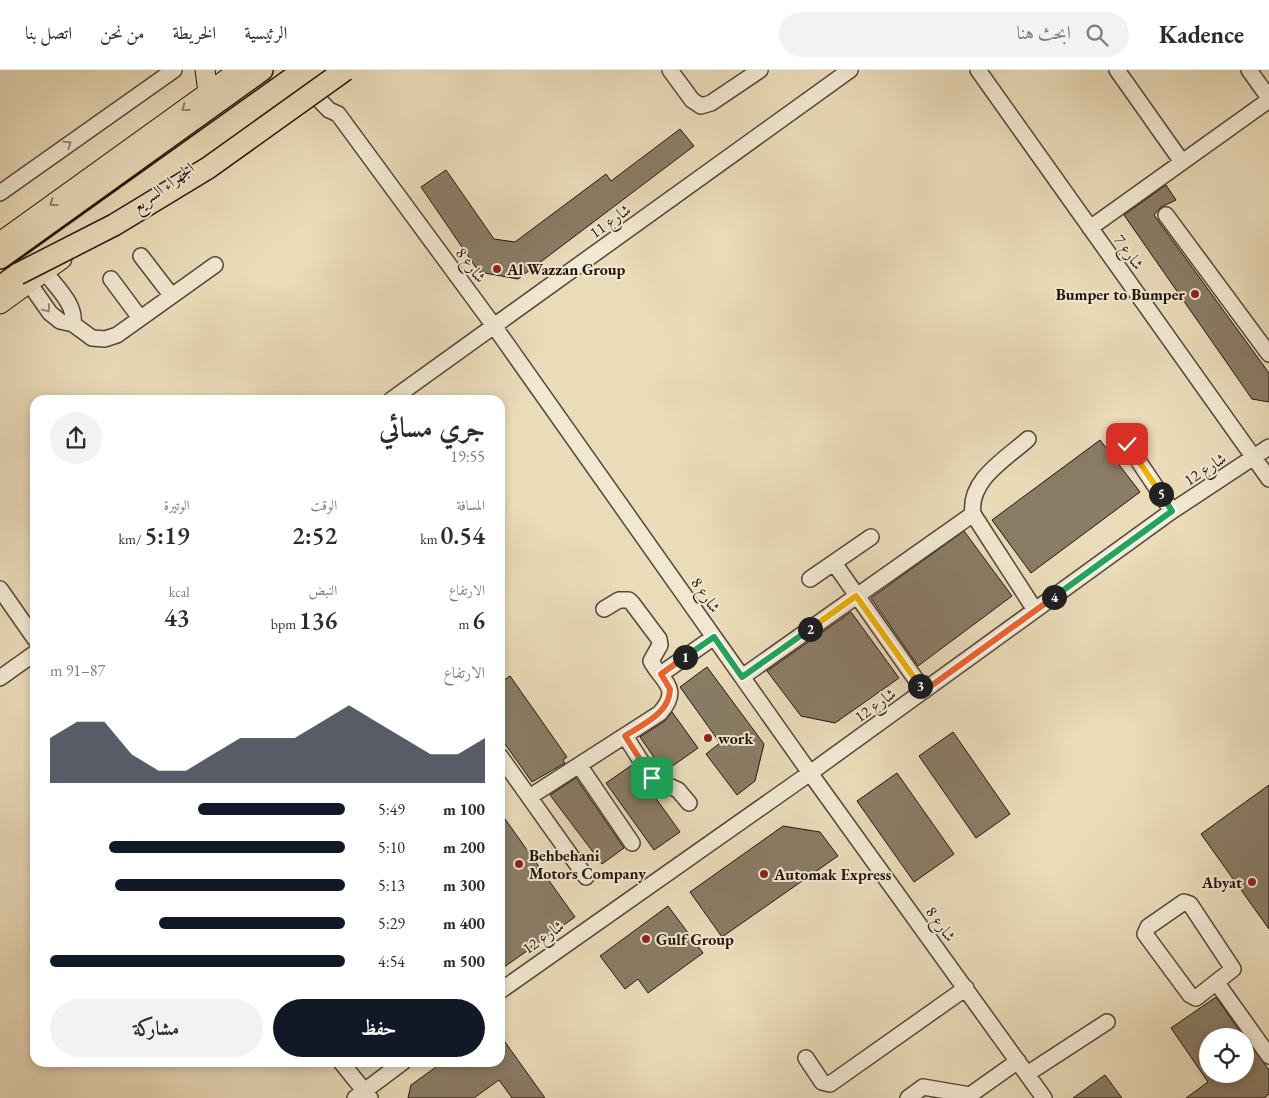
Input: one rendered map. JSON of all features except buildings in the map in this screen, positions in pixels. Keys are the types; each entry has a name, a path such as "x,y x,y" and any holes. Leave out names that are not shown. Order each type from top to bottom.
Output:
{"highway":[{"path":"0,258 262,70"},
{"path":"23,279 208,168 345,70"},
{"name":"الجهراء السريع","path":"0,287 23,279 313,75"}],"main road":[{"path":"205,70 208,92"},
{"path":"0,242 239,70"},
{"name":"الجهراء السريع","path":"0,304 23,279 45,272 313,75"}],"street":[{"path":"0,193 174,70"},
{"path":"670,70 692,100 701,106 712,103 760,70"},
{"name":"شارع 7","path":"978,70 1269,479"},
{"path":"1116,70 1182,162"},
{"path":"1090,228 1269,99 1249,70"},
{"name":"شارع 11","path":"398,395 848,71"},
{"name":"شارع 8","path":"313,75 329,110 338,114 494,326 810,773 1044,1098"},
{"path":"1166,215 1269,354"},
{"path":"141,256 171,295"},
{"path":"23,279 55,318 73,324 86,336 105,339 117,335 215,264"},
{"path":"45,272 70,306 74,315 73,324"},
{"path":"111,278 140,318"},
{"path":"1028,439 980,482 974,493 973,514 1035,610"},
{"path":"1127,444 1172,511"},
{"name":"شارع 12","path":"505,987 810,773 1172,511 1269,447"},
{"path":"742,677 973,514"},
{"path":"810,579 871,537"},
{"path":"834,563 924,691"},
{"path":"0,589 30,632"},
{"path":"531,796 660,713 667,705 670,689 652,660 660,645 659,640 629,600 619,600 604,609"},
{"path":"661,674 714,637"},
{"path":"0,678 30,657"},
{"path":"625,736 652,778 659,785 669,786 678,790 688,803"},
{"path":"505,762 531,796 586,877"},
{"path":"579,765 632,843"},
{"path":"1182,903 1188,903 1233,967 1230,973 1217,983 1199,997 1191,997 1146,936 1146,930 1182,903"},
{"path":"1217,983 1269,1056"},
{"path":"806,1058 822,1082 830,1084 966,988"},
{"path":"1027,1074 1107,1022"},
{"path":"908,1098 923,1087 970,1096 1018,1061"},
{"path":"344,1067 363,1095 397,1067"}],"place":[{"name":"Al Wazzan Group","path":"497,269"},
{"name":"Bumper to Bumper","path":"1195,294"},
{"name":"work","path":"708,738"},
{"name":"Behbehani Motors Company","path":"519,864"},
{"name":"Automak Express","path":"764,874"},
{"name":"Abyat","path":"1252,882"},
{"name":"Gulf Group","path":"646,939"}],"route":[{"path":"652,778 625,736 660,713 667,705 670,689 661,674 714,637 742,677 856,596 924,691 1172,511 1127,444"}]}
